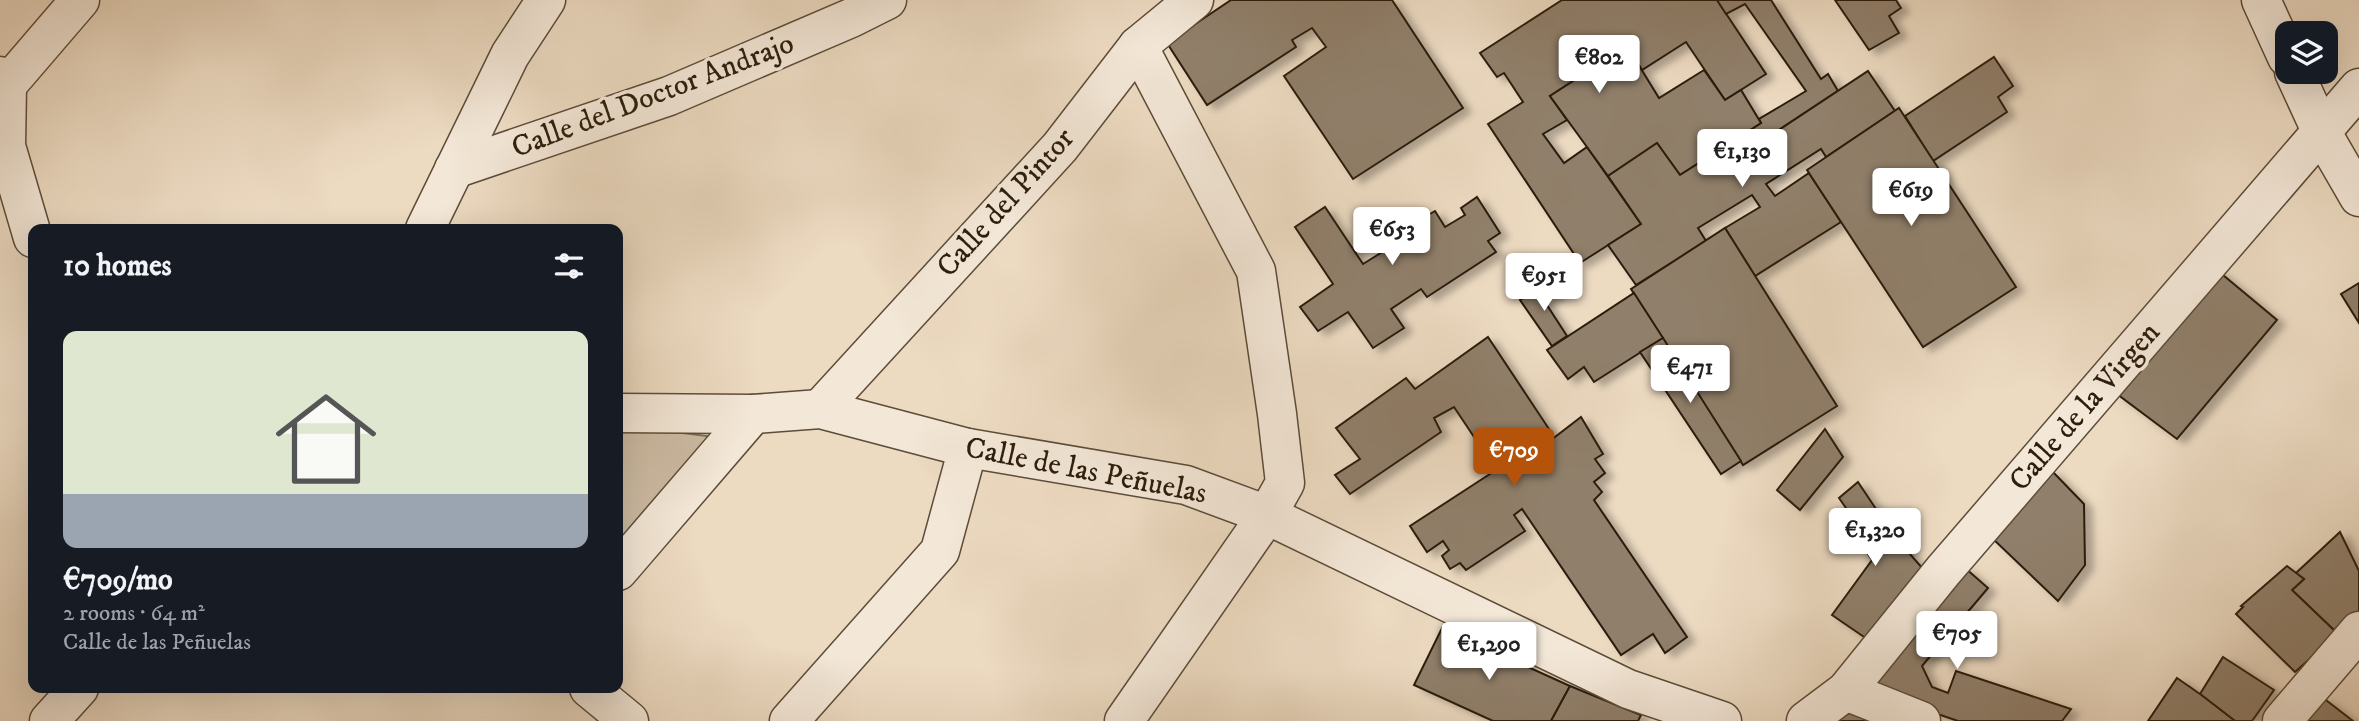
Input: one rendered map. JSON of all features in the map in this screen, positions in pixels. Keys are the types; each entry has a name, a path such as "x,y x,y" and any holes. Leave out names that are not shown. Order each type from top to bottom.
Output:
{"street":[{"path":"29,224 6,146 4,81 80,0"},
{"path":"427,224 510,55 545,0"},
{"name":"Calle del Doctor Andrajo","path":"454,169 668,96 887,0"},
{"name":"Calle del Pintor","path":"820,409 1060,146 1138,46 1194,0"},
{"path":"2261,0 2275,31"},
{"path":"1124,721 1267,515 1284,483 1256,271 1138,46"},
{"path":"2300,84 2322,133 2359,197"},
{"name":"Calle de la Virgen","path":"1807,721 1846,691 1943,570 2359,89"},
{"name":"Calle de las Peñuelas","path":"623,413 753,414 820,409 968,448 1186,485 1267,515 1628,689 1721,721"},
{"path":"623,565 753,414"},
{"path":"789,721 940,551 968,448"},
{"path":"2282,721 2359,631"},
{"path":"1846,691 1921,721"},
{"path":"49,721 74,693"},
{"path":"595,693 629,721"}],"shaded area":[{"path":"623,426 715,437 623,542"}],"building":[{"path":"1231,0 1392,0 1463,108 1353,179 1284,76 1326,47 1312,28 1292,40 1296,47 1207,105 1167,43"},
{"path":"1562,0 1717,0 1766,74 1725,100 1686,42 1642,70 1627,46 1550,96 1567,120 1543,134 1564,163 1587,147 1641,224 1580,263 1488,124 1523,102 1504,73 1497,77 1480,53"},
{"path":"1717,0 1771,0 1821,79 1828,74 1838,91 1732,161 1721,149 1761,123 1759,119 1806,91 1745,4 1726,14"},
{"path":"1835,0 1896,0 1901,8 1889,16 1899,33 1869,50"},
{"path":"1627,46 1659,98 1704,70 1725,100 1741,90 1761,123 1680,175 1657,143 1608,176 1550,96"},
{"path":"1994,57 2013,86 1998,97 2007,112 1933,161 1905,116"},
{"path":"1868,71 1895,111 1826,157 1821,149 1766,184 1775,196 1809,173 1841,222 1755,276 1725,228 1760,207 1752,195 1698,228 1706,241 1636,285 1608,245 1641,224 1608,176 1657,143 1680,175 1721,149 1732,161"},
{"path":"1899,108 2016,287 1923,347 1807,170"},
{"path":"1477,197 1500,233 1488,241 1496,252 1427,297 1421,289 1391,309 1404,328 1373,348 1348,312 1318,331 1300,307 1333,284 1295,227 1325,207 1363,264 1395,244 1390,238 1435,211 1445,227 1465,215 1461,208"},
{"path":"1725,228 1837,406 1743,465 1631,289"},
{"path":"2217,270 2277,320 2177,439 2117,394"},
{"path":"1550,282 1558,294 1545,302 1567,336 1552,346 1520,300"},
{"path":"2359,283 2359,323 2341,294"},
{"path":"1634,293 1663,338 1594,382 1584,367 1568,379 1547,350"},
{"path":"1488,337 1551,432 1547,434 1551,440 1581,417 1603,454 1595,459 1605,473 1594,482 1602,492 1594,500 1687,637 1665,653 1653,634 1621,655 1522,509 1514,515 1525,531 1466,570 1460,563 1450,569 1442,556 1449,550 1443,541 1427,552 1410,526 1496,470 1454,407 1434,418 1441,432 1350,494 1335,475 1360,459 1336,428 1406,378 1415,389"},
{"path":"1663,338 1741,461 1721,474 1640,352"},
{"path":"1825,429 1843,457 1800,510 1777,490"},
{"path":"2051,470 2084,504 2085,565 2058,601 1992,538"},
{"path":"1858,482 1894,536 1924,570 1867,639 1832,615 1872,560 1853,531 1857,524 1839,498"},
{"path":"2340,532 2359,571 2359,615 2338,634 2292,590 2304,579 2296,573"},
{"path":"2287,566 2304,579 2292,590 2338,634 2295,672 2236,614 2243,607 2241,606"},
{"path":"1964,567 1988,588 1922,666 1932,687 1948,693 1956,671 2071,709 2062,721 1958,721 1870,691"},
{"path":"1442,628 1570,686 1551,721 1493,721 1414,685"},
{"path":"2223,657 2274,690 2252,721 2235,721 2200,694"},
{"path":"2177,678 2200,694 2235,721 2148,721"},
{"path":"1570,686 1641,715 1638,721 1551,721"},
{"path":"2322,697 2353,721 2302,721"},
{"path":"1847,706 1885,721 1827,721"}]}
